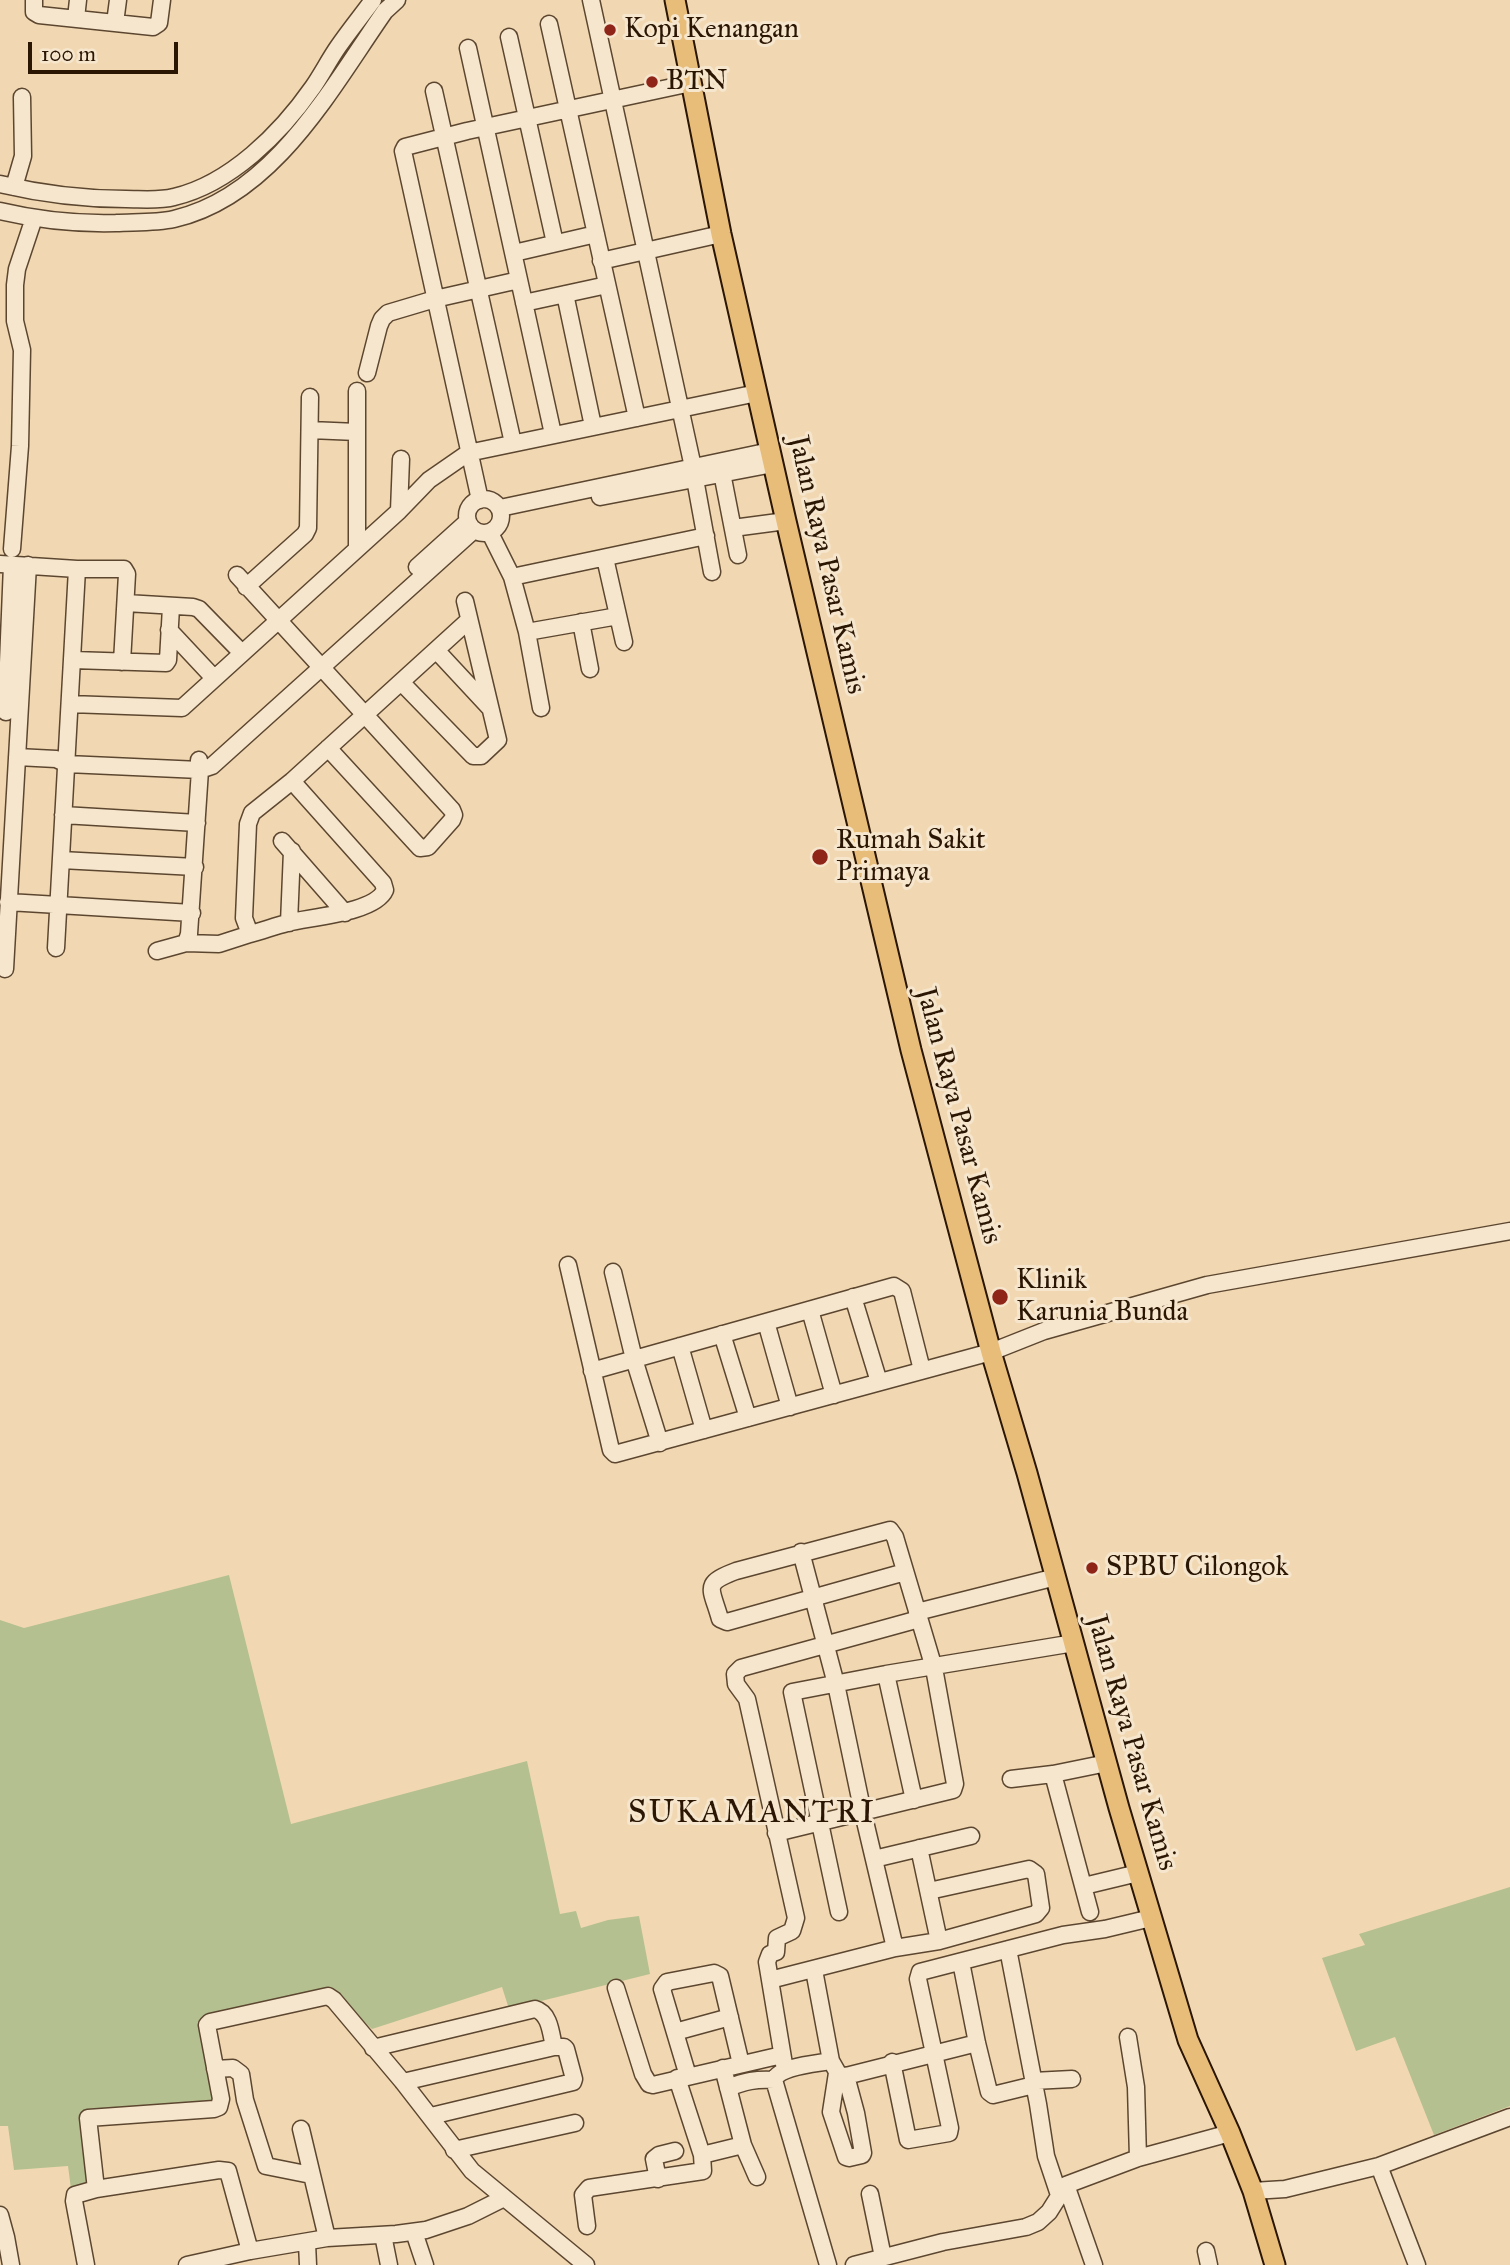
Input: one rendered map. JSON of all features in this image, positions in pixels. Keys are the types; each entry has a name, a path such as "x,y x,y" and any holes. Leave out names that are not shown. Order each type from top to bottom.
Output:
{"main road":[{"name":"Jalan Raya Pasar Kamis","path":"675,0 721,234 911,1050 991,1352 1151,1918 1188,2040 1230,2133 1252,2191 1275,2265"}],"street":[{"path":"34,0 33,8 36,14 156,26 162,0"},
{"path":"76,18 78,0"},
{"path":"115,23 118,0"},
{"path":"22,97 23,156 7,186 97,199 144,200 173,197 209,183 245,162 312,89 339,45 373,0"},
{"path":"0,211 34,218 98,223 145,222 174,219 212,205 249,182 287,146 321,104 385,11 397,0"},
{"path":"591,0 694,473 712,572"},
{"path":"550,24 637,418"},
{"path":"509,37 555,243"},
{"path":"468,48 553,434"},
{"path":"480,500 403,151 408,145 691,83"},
{"path":"434,91 513,443"},
{"path":"6,712 20,446 22,350 15,321 15,285 17,269 34,218"},
{"path":"514,253 596,234"},
{"path":"601,261 721,234"},
{"path":"366,373 382,319 388,313 519,280"},
{"path":"524,303 607,285"},
{"path":"565,294 593,426"},
{"path":"357,391 357,548"},
{"path":"70,704 182,708 213,677 399,511 429,480 468,453 757,393"},
{"path":"310,397 308,528 305,534 242,581 452,810 452,820 428,847 420,848 328,748"},
{"path":"310,430 357,432"},
{"path":"501,512 715,471 772,457"},
{"path":"399,511 401,459"},
{"path":"715,471 733,528 738,555"},
{"path":"480,500 491,500 501,512 499,527 490,533 482,534 471,525 470,508 480,500"},
{"path":"733,528 786,521"},
{"path":"187,943 192,913 200,764 319,664 471,525"},
{"path":"490,533 512,577 527,632 541,708"},
{"path":"512,577 706,536"},
{"path":"605,558 624,642"},
{"path":"13,561 77,569 124,569 127,574 122,662"},
{"path":"5,969 17,757 13,561"},
{"path":"56,948 64,815 63,759 70,704 77,569"},
{"path":"401,682 476,758 498,739 465,601"},
{"path":"125,603 199,609 242,652"},
{"path":"73,660 166,663 171,607"},
{"path":"527,632 618,616"},
{"path":"250,934 244,918 249,817 469,620"},
{"path":"581,622 590,669"},
{"path":"169,631 213,677"},
{"path":"436,650 489,707"},
{"path":"17,757 200,764"},
{"path":"157,951 187,943 219,944 289,923 345,913 379,898 385,890 383,883 292,781"},
{"path":"64,815 197,823"},
{"path":"289,923 287,846 345,913"},
{"path":"61,860 195,867"},
{"path":"8,902 192,913"},
{"path":"568,1265 611,1450 615,1454 991,1352 1044,1331 1207,1285 1510,1231"},
{"path":"613,1272 634,1359 660,1443"},
{"path":"592,1371 897,1286 902,1290 922,1370"},
{"path":"853,1297 878,1382"},
{"path":"810,1310 834,1395"},
{"path":"766,1322 790,1407"},
{"path":"722,1334 748,1418"},
{"path":"680,1346 704,1430"},
{"path":"776,1833 950,1792 955,1787 934,1668 895,1537 890,1530 801,1552 717,1578 711,1587 720,1619 727,1622 905,1572"},
{"path":"801,1552 836,1685 895,1948"},
{"path":"828,2265 780,2068 768,1958 776,1952 777,1938 792,1931 796,1918 747,1699 736,1684 735,1674 741,1668 1056,1577"},
{"path":"839,1912 792,1692 1074,1643"},
{"path":"886,1674 914,1800"},
{"path":"1011,1779 1107,1763"},
{"path":"1053,1774 1090,1912"},
{"path":"874,1859 971,1836"},
{"path":"919,1848 939,1941"},
{"path":"771,1980 895,1948 939,1941 1036,1914 1041,1908 1036,1874 1029,1869 929,1891"},
{"path":"1084,1886 1138,1873"},
{"path":"892,2062 908,2140 947,2134 950,2128 918,1976 923,1971 1063,1935 1151,1918"},
{"path":"1008,1949 1046,2156 1094,2265"},
{"path":"961,1962 976,2043 991,2094 1033,2081 1072,2079"},
{"path":"814,1970 838,2070"},
{"path":"587,2226 583,2195 589,2188 703,2171 702,2155 675,2032 662,1989 667,1982 717,1974 722,1980 741,2064"},
{"path":"616,1988 646,2081 653,2085 741,2064 838,2070 892,2062 976,2043"},
{"path":"96,2189 88,2118 214,2109 219,2106 221,2099 206,2029 210,2022 328,1996 431,2116 472,2171 586,2265"},
{"path":"373,2048 536,2009 545,2015 554,2047"},
{"path":"675,2032 730,2017"},
{"path":"1128,2037 1136,2087 1138,2158"},
{"path":"403,2082 554,2047 566,2049 573,2082 431,2116"},
{"path":"215,2069 233,2068 241,2074 245,2100 266,2166 311,2175"},
{"path":"723,2068 743,2145 757,2177"},
{"path":"728,2088 780,2068"},
{"path":"1252,2191 1285,2189 1378,2166 1510,2118"},
{"path":"454,2150 575,2123"},
{"path":"301,2129 327,2238"},
{"path":"854,2265 943,2242 1026,2227 1038,2222 1049,2212 1063,2190 1138,2158 1230,2133"},
{"path":"702,2155 743,2145"},
{"path":"658,2179 654,2159 675,2151"},
{"path":"1378,2166 1417,2265"},
{"path":"86,2265 75,2195 96,2189 219,2170 228,2171 250,2250"},
{"path":"870,2194 883,2257"},
{"path":"187,2265 250,2250 327,2238 414,2232 468,2216 504,2198"},
{"path":"0,2215 11,2265"},
{"path":"414,2232 425,2265"},
{"path":"383,2235 389,2265"},
{"path":"307,2243 308,2265"}],"green space":[{"path":"229,1575 291,1824 527,1761 560,1914 576,1911 581,1928 608,1920 639,1916 650,1974 509,2009 502,1987 372,2029 331,1991 202,2026 219,2102 81,2115 91,2186 71,2189 68,2166 14,2170 8,2126 0,2126 0,1620 24,1628"},
{"path":"1510,1887 1510,2106 1434,2135 1395,2037 1356,2051 1322,1958 1365,1945 1359,1934"}],"place":[{"name":"Kopi Kenangan","path":"610,30"},
{"name":"BTN","path":"652,82"},
{"name":"Rumah Sakit Primaya","path":"820,857"},
{"name":"Klinik Karunia Bunda","path":"1000,1297"},
{"name":"SPBU Cilongok","path":"1092,1568"}],"district":[{"name":"SUKAMANTRI","path":"752,1814"}]}
